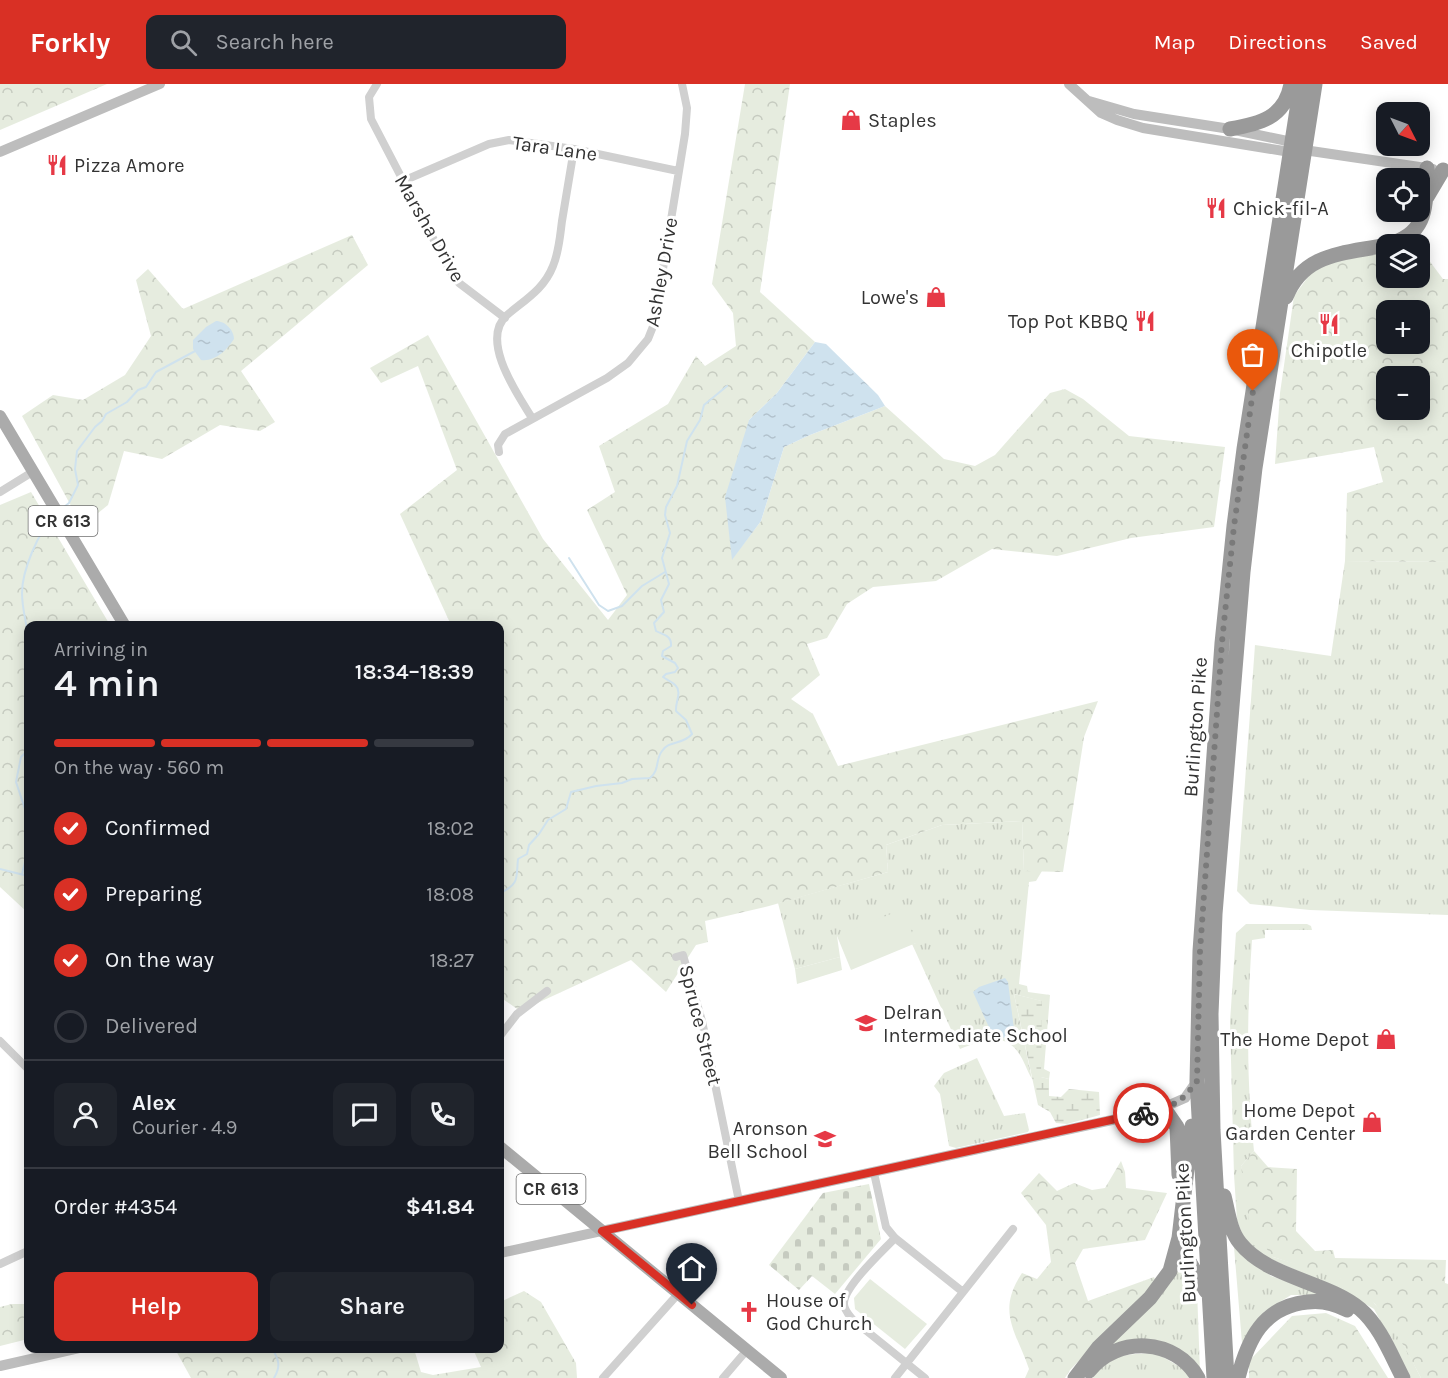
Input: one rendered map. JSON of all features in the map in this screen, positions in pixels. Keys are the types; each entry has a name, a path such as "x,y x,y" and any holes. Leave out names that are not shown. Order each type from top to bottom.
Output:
{"highway":[{"path":"1230,129 1258,125 1277,112 1289,95 1291,84"},
{"name":"Burlington Pike","path":"1227,1378 1213,1130 1211,1014 1216,903 1244,561 1255,468 1279,314 1301,84"},
{"name":"Burlington Pike","path":"1214,1378 1197,1081 1197,1015 1222,642 1244,449 1296,148 1315,84"},
{"path":"1430,193 1445,171"},
{"path":"1279,314 1291,285 1309,264 1321,258 1376,247"},
{"path":"1075,1378 1098,1347 1161,1285 1170,1271 1179,1238 1197,1081"},
{"path":"1158,1110 1168,1114 1177,1127 1181,1218"},
{"path":"1213,1130 1223,1192 1230,1221 1239,1242 1257,1259 1359,1307 1378,1330 1403,1378"},
{"path":"1179,1238 1182,1250 1209,1298"},
{"path":"1238,1378 1244,1353 1258,1328 1268,1318 1291,1304 1317,1301 1331,1303 1357,1316 1369,1328 1386,1356 1395,1378"},
{"path":"1084,1378 1091,1368 1116,1350 1145,1345 1174,1354 1186,1362 1198,1378"}],"main road":[{"name":"CR 613","path":"0,416 122,621"},
{"name":"CR 613","path":"504,1150 781,1378"}],"street":[{"path":"0,152 160,84"},
{"name":"Ashley Drive","path":"499,452 498,445 505,434 614,373 628,363 648,339 654,324 687,108 682,84"},
{"path":"1069,84 1101,113 1143,128 1427,168"},
{"name":"Marsha Drive","path":"373,85 369,97 371,119 448,267 459,284 505,318"},
{"path":"1089,101 1134,114 1230,129 1296,148"},
{"name":"Tara Lane","path":"403,181 489,144 509,140 574,149 678,171"},
{"path":"532,418 508,378 500,359 498,339 505,318 538,291 554,264 574,149"},
{"path":"1430,168 1445,171"},
{"path":"0,492 34,471"},
{"name":"Spruce Street","path":"680,956 702,1021 739,1201"},
{"path":"504,1030 517,1014 547,991"},
{"path":"0,1041 24,1065"},
{"path":"504,1252 1158,1110 1185,1098 1197,1081"},
{"path":"874,1173 886,1227 895,1238 963,1292"},
{"path":"895,1378 1013,1229"},
{"path":"895,1238 852,1285 844,1296 844,1305 853,1320 925,1378"},
{"path":"0,1264 24,1253"},
{"path":"603,1378 678,1294"},
{"path":"723,1378 747,1350"},
{"path":"0,1366 57,1353"}],"green space":[{"path":"0,84 107,84 0,130"},
{"path":"745,84 790,84 760,292 815,342 777,393 749,420 732,559 761,521 784,447 885,406 944,459 975,466 995,455 1050,393 1065,389 1083,399 1129,436 1225,447 1214,527 1131,538 1057,556 992,549 936,581 873,587 847,604 827,638 807,644 820,675 791,699 813,714 838,766 1098,701 1084,737 1063,872 1024,871 1022,821 942,825 886,845 888,872 769,906 705,921 708,942 696,945 666,992 631,960 520,1011 504,1000 504,621 449,621 400,514 457,470 418,366 381,383 370,368 428,335 543,539 608,620 627,595 587,510 615,492 599,446 668,404 696,356 705,366 736,346 733,313 712,284"},
{"path":"352,235 368,265 241,371 275,422 260,431 220,425 162,459 124,451 108,505 82,526 22,416 53,395 83,400 125,375 151,336 136,280 148,269 183,309"},
{"path":"1376,253 1376,288 1430,288 1430,262 1443,279 1448,279 1448,562 1345,561 1347,493 1383,482 1374,447 1275,464 1280,393 1294,296 1311,273 1334,261"},
{"path":"31,492 108,621 24,621 24,909 0,887 0,505"},
{"path":"1345,561 1448,562 1448,915 1310,910 1250,904 1237,891 1255,645 1331,656"},
{"path":"1022,821 1024,871 1042,871 1036,881 1029,882 1019,984 1027,986 1028,992 1050,995 1044,1069 1050,1072 1049,1079 1041,1077 1041,1001 1014,994 1032,1079 1018,1052 1005,1042 983,1041 960,1049 912,944 916,943 837,936 840,957 795,969 778,903 888,872 886,845 942,825"},
{"path":"903,909 916,943 851,970 837,936"},
{"path":"1246,924 1307,924 1312,930 1265,930 1265,938 1252,940 1248,1045 1254,1151 1241,1166 1273,1257 1340,1278 1367,1296 1398,1335 1421,1378 1411,1378 1374,1309 1341,1290 1266,1257 1244,1239 1237,1220 1234,1175 1230,1022 1236,933"},
{"path":"840,957 842,970 797,984 795,969"},
{"path":"1014,994 1042,1001 1041,1077 1049,1079 1049,1096 1061,1097 1069,1089 1099,1092 1100,1115 1067,1124 1056,1123 1050,1112 1038,1105"},
{"path":"977,1058 1004,1116 1025,1113 1029,1130 956,1148 949,1146 940,1094 934,1086 944,1073"},
{"path":"1254,1151 1268,1167 1297,1169 1296,1231 1315,1251 1333,1250 1335,1258 1446,1260 1448,1378 1421,1378 1404,1346 1375,1304 1341,1279 1273,1257 1250,1227 1241,1166"},
{"path":"1121,1161 1125,1172 1126,1188 1167,1193 1145,1240 1083,1249 1075,1263 1088,1301 1154,1277 1156,1282 1070,1370 1065,1378 1025,1378 1029,1369 1011,1321 1010,1299 1022,1273 1037,1279 1051,1262 1046,1225 1021,1193 1039,1173 1057,1191 1074,1183 1092,1190 1105,1188"},
{"path":"869,1184 881,1239 835,1294 812,1276 799,1290 769,1265 823,1193"},
{"path":"1234,1247 1271,1276 1326,1295 1291,1295 1264,1312 1242,1343"},
{"path":"1182,1258 1197,1289 1200,1372 1178,1351 1151,1340 1130,1340 1103,1349"},
{"path":"870,1279 927,1324 905,1349 855,1309 854,1298"},
{"path":"524,1291 541,1302 576,1363 577,1378 191,1378 177,1353 415,1353 421,1372 433,1375 481,1367 475,1353 504,1353 504,1300"},
{"path":"24,1304 24,1340 0,1346 0,1307"},
{"path":"1326,1313 1355,1326 1388,1378 1249,1378 1249,1361 1292,1316"},
{"path":"1156,1353 1189,1372 1190,1378 1093,1378 1098,1370 1112,1359 1120,1356"}],"water":[{"path":"216,321 228,327 234,339 220,354 211,359 201,360 193,349 193,340"},
{"path":"815,342 826,344 878,395 885,406 784,447 761,521 732,560 725,497 749,420 777,393"},
{"path":"1005,978 1008,982 1014,1029 1008,1039 992,1034 973,992 979,987"}],"waterway":[{"path":"64,507 69,503 78,485 75,469 77,451 106,414 127,402 138,390 146,387 156,372 197,350"},
{"path":"504,891 516,880 518,859 527,854 529,845 548,820 566,809 571,792 622,783 632,779 650,778 665,748 692,734 686,720 676,711 678,688 663,677 675,672 678,668 675,663 662,656 663,651 671,646 671,642 666,636 656,631 654,623 664,612 661,600 669,584 662,558 670,533 665,515 666,507 677,486 687,441 700,420 704,405 727,386"},
{"path":"25,621 22,599 28,563 42,532 54,516"},
{"path":"569,558 599,605 608,611 622,606 642,586 665,572"},
{"path":"24,754 21,757 16,782 24,806"},
{"path":"22,874 24,866"},
{"path":"0,869 24,875"},
{"path":"274,1353 278,1370 274,1378"}],"way so far":[{"path":"1143,1113 1173,1105 1185,1098 1197,1081 1200,951 1222,642 1234,526 1253,391"}],"place":[{"name":"Staples","path":"851,120"},
{"name":"Pizza Amore","path":"57,165"},
{"name":"Chick-fil-A","path":"1216,208"},
{"name":"Lowe's","path":"936,297"},
{"name":"Top Pot KBBQ","path":"1145,321"},
{"name":"Chipotle","path":"1329,324"},
{"name":"Delran Intermediate School","path":"866,1023"},
{"name":"The Home Depot","path":"1386,1039"},
{"name":"Home Depot Garden Center","path":"1372,1122"},
{"name":"Aronson Bell School","path":"825,1139"},
{"name":"House of God Church","path":"749,1312"}],"route":[{"path":"692,1305 602,1231 1143,1113"}]}
